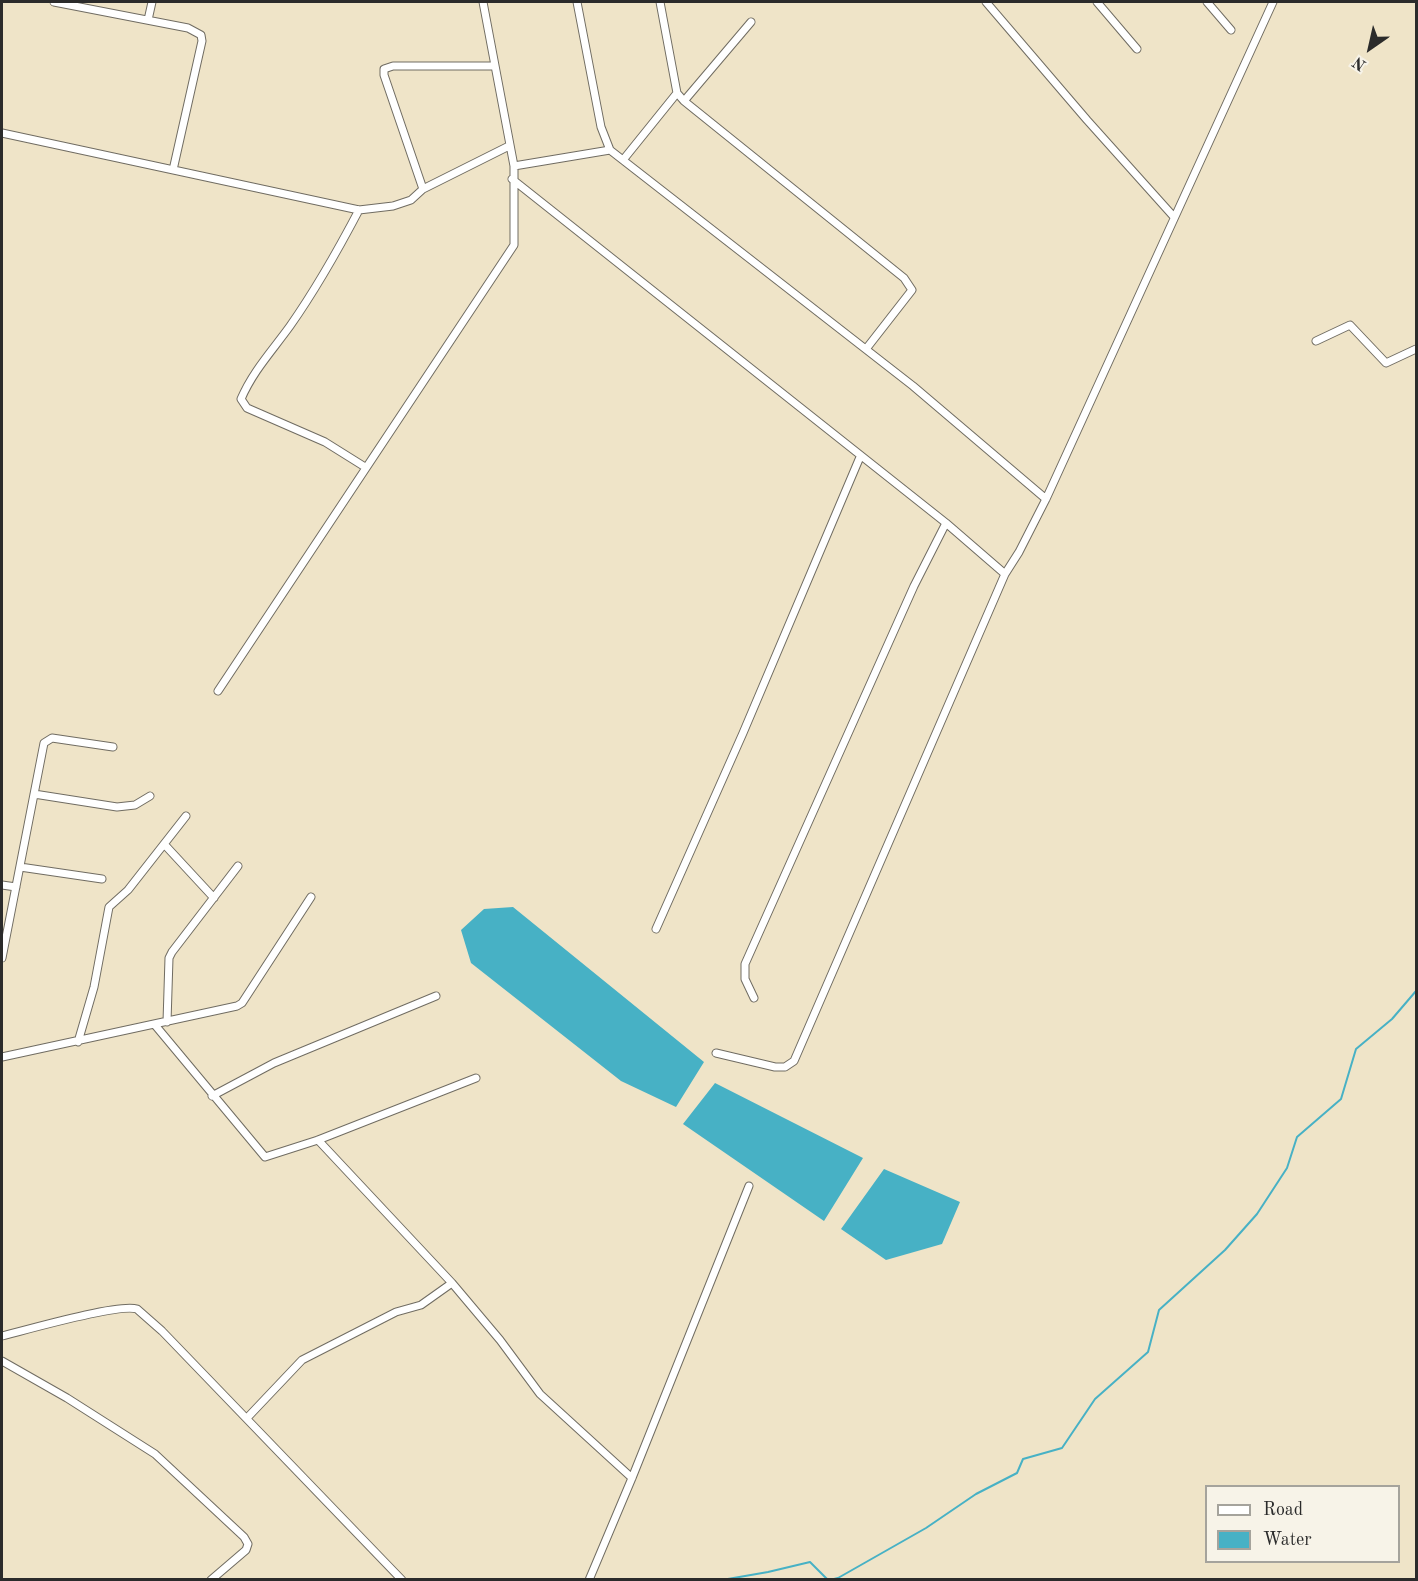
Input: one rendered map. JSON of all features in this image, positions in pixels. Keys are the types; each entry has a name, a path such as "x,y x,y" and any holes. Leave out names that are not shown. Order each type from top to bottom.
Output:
{"street":[{"path":"54,2 188,27 201,35 202,41 173,170"},
{"path":"148,20 152,2"},
{"path":"218,691 511,250 515,240 512,178 514,166 483,2"},
{"path":"577,2 601,127 610,150 913,386 1046,499"},
{"path":"660,2 677,93 904,278 912,290 866,349"},
{"path":"986,2 1174,217"},
{"path":"1097,2 1137,49"},
{"path":"1207,2 1231,30"},
{"path":"716,1053 775,1067 785,1067 794,1060 1005,574 1046,499 1273,2"},
{"path":"684,100 752,22"},
{"path":"423,189 384,75 384,69 393,66 495,66"},
{"path":"623,160 677,93"},
{"path":"2,133 359,210 393,206 411,200 423,189 509,147"},
{"path":"514,166 610,150"},
{"path":"512,178 946,524 1005,574"},
{"path":"359,210 331,261 291,325 248,382 241,399 248,408 325,442 365,467"},
{"path":"1316,341 1350,324 1386,363 1416,349"},
{"path":"656,929 743,734 860,457"},
{"path":"754,998 745,979 745,964 914,586 946,524"},
{"path":"2,958 43,747 47,740 52,738 113,747"},
{"path":"34,794 117,807 135,805 150,796"},
{"path":"78,1042 94,987 109,907 128,890 186,816"},
{"path":"164,844 214,898"},
{"path":"167,1022 169,958 238,866"},
{"path":"20,867 102,879"},
{"path":"2,885 16,887"},
{"path":"2,1057 237,1006 242,1003 311,897"},
{"path":"212,1096 274,1063 436,996"},
{"path":"154,1025 265,1157 318,1140 476,1078"},
{"path":"318,1140 452,1283 500,1340 540,1394 632,1478"},
{"path":"589,1580 749,1186"},
{"path":"247,1418 302,1360 396,1312 421,1305 452,1283"},
{"path":"2,1336 113,1309 136,1308 162,1331 402,1580"},
{"path":"2,1361 67,1398 155,1454 244,1538 248,1544 246,1550 211,1580"}],"water":[{"path":"513,907 704,1062 676,1107 621,1081 471,963 461,930 484,909"},
{"path":"715,1083 863,1158 824,1221 683,1124"},
{"path":"884,1169 960,1202 942,1244 886,1260 841,1229"}],"waterway":[{"path":"830,1580 838,1578 926,1528 976,1494 1017,1473 1023,1459 1062,1448 1095,1399 1148,1352 1159,1310 1225,1250 1257,1214 1287,1168 1297,1137 1341,1099 1356,1049 1392,1019 1416,991"},
{"path":"722,1580 810,1562 828,1580"}]}
